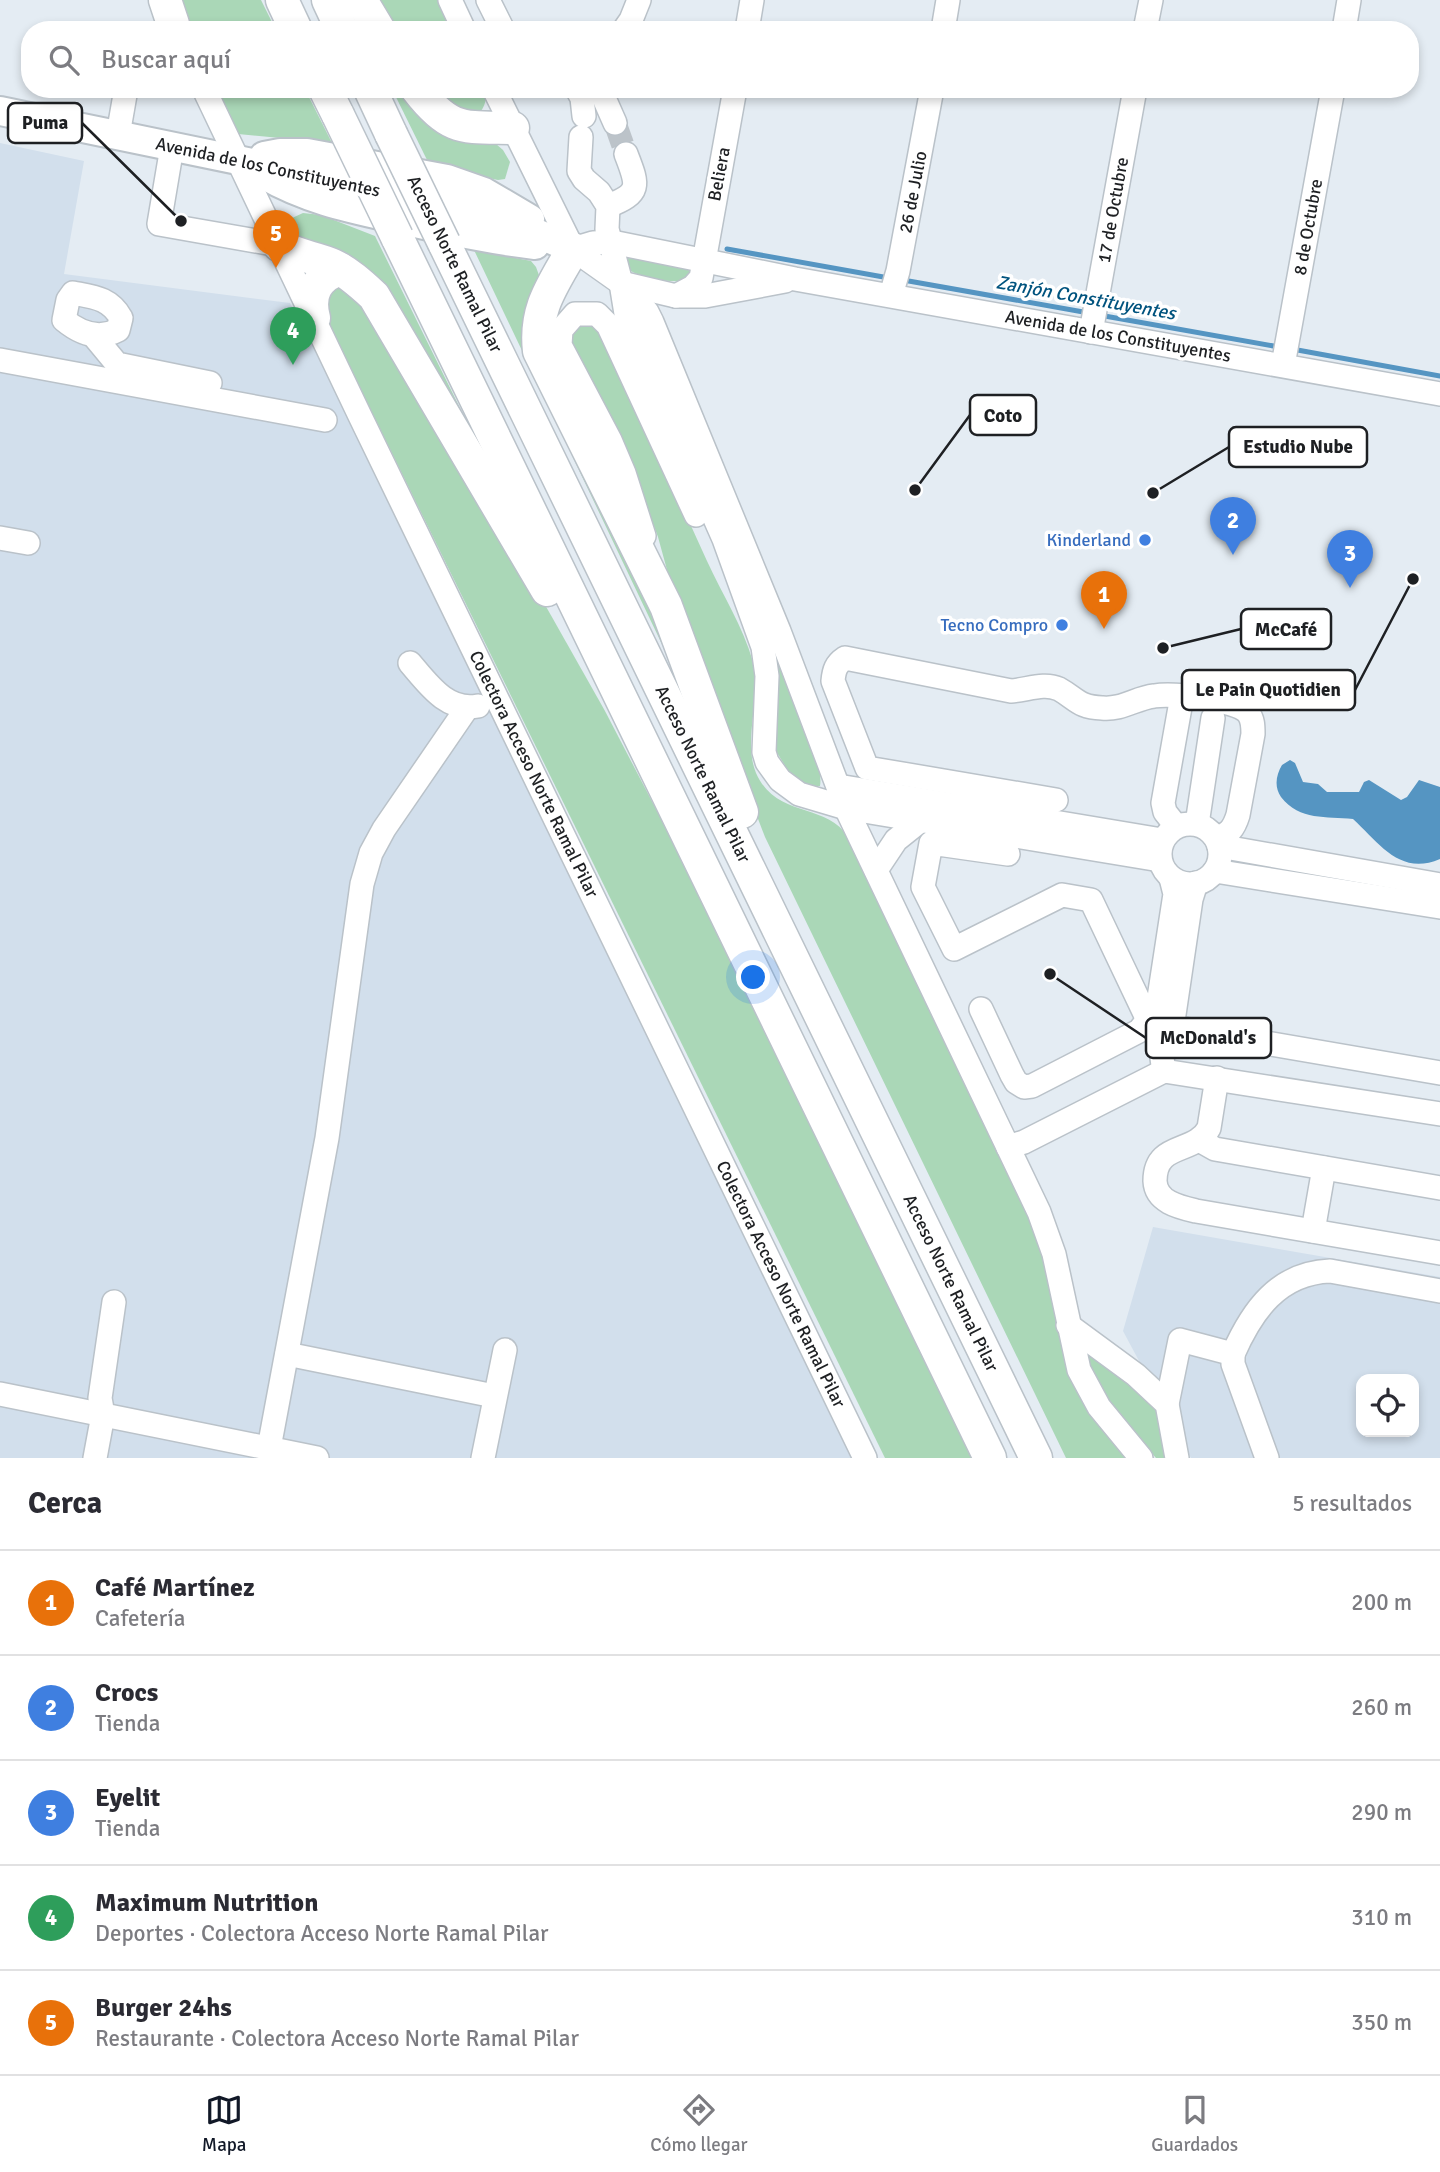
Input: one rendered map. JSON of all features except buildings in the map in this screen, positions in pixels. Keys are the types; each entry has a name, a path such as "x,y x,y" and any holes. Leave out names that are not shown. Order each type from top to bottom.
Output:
{"highway":[{"path":"282,0 292,21"},
{"path":"328,0 338,21"},
{"path":"361,0 374,21"},
{"name":"Acceso Norte Ramal Pilar","path":"374,98 1036,1458"},
{"path":"423,98 446,121 460,127 513,128"},
{"path":"331,102 990,1458"},
{"path":"279,245 288,251 340,269 374,296 497,501 583,653 652,761"},
{"path":"573,248 541,309 537,331 539,351 666,606 803,977"},
{"path":"314,318 311,306 313,292 319,281 340,269"}],"main road":[{"name":"Avenida de los Constituyentes","path":"0,111 349,183 518,225 573,248"}],"street":[{"path":"450,0 460,21"},
{"path":"488,0 498,21"},
{"path":"630,21 639,0"},
{"path":"748,21 752,0"},
{"path":"944,21 948,0"},
{"path":"1147,21 1151,0"},
{"path":"1346,21 1349,0"},
{"path":"118,135 124,98"},
{"name":"Colectora Acceso Norte Ramal Pilar","path":"208,98 865,1458"},
{"path":"498,98 573,248"},
{"path":"582,98 583,127 579,171 608,206 607,229 627,320 724,539 763,648 766,665 764,752 767,762 780,780 799,794 846,808 1012,834"},
{"path":"604,98 615,123"},
{"name":"Beliera","path":"676,296 693,287 701,278 733,98"},
{"name":"26 de Julio","path":"894,284 930,98"},
{"name":"17 de Octubre","path":"1093,320 1133,98"},
{"name":"8 de Octubre","path":"1285,354 1331,98"},
{"path":"172,147 159,224 279,245"},
{"path":"608,206 626,199 634,191 637,180 626,154"},
{"name":"Avenida de los Constituyentes","path":"573,248 611,242 795,279 894,284 1285,354 1440,394"},
{"name":"Avenida de los Constituyentes","path":"573,248 621,283 676,296 705,296 795,279"},
{"path":"621,283 647,312 652,322 779,631 846,808 1008,1147 1047,1235 1054,1254 1079,1370 1105,1416 1141,1458"},
{"path":"666,606 624,473 610,440 560,345 561,330 575,314 597,314 608,325 706,536 751,613"},
{"path":"93,335 117,364 360,416"},
{"path":"0,360 325,420"},
{"path":"0,538 28,543"},
{"path":"1186,845 1228,833 1235,825 1253,734 1252,722 1241,707 1164,694 1149,696 1121,708 1104,709 1088,707 1072,700 1058,689 1038,685 1026,690 1012,691 859,660 845,658 838,663 833,681 867,768 1053,821 1186,845 1440,885"},
{"path":"410,663 437,694 452,704 467,708 499,702"},
{"path":"1182,696 1163,803 1165,812 1186,845 1187,884 1205,877 1440,907"},
{"path":"269,1448 327,1138 362,884 371,853 384,829 467,708"},
{"path":"1164,1071 1159,1029 1175,894 1213,718"},
{"path":"838,786 1012,834"},
{"path":"876,870 896,840 921,820"},
{"path":"1053,821 1012,834 931,843 923,887 954,949 1062,895 1091,900 1159,1029"},
{"path":"1159,1029 1191,899 1220,855 1186,845"},
{"path":"950,1025 986,1007 1012,1075 1016,1082 1024,1087 1032,1086 1139,1031 1159,1029 1440,1073"},
{"path":"1008,1147 1024,1142 1164,1071 1440,1114"},
{"path":"1217,1078 1209,1128 1199,1140 1166,1154 1156,1168 1155,1185 1162,1198 1177,1206 1196,1211 1440,1253"},
{"path":"1199,1140 1215,1149 1440,1188"},
{"path":"1313,1231 1324,1168"},
{"path":"1267,1458 1233,1364 1233,1354 1244,1330 1261,1304 1288,1283 1314,1272 1330,1271 1440,1291"},
{"path":"95,1458 103,1415 100,1398 114,1302"},
{"path":"1068,1325 1136,1375 1167,1404"},
{"path":"1177,1458 1167,1404 1180,1340 1233,1354"},
{"path":"483,1458 505,1350"},
{"path":"287,1354 494,1396"},
{"path":"0,1394 317,1458"}],"shaded area":[{"path":"0,143 84,161 64,274 290,303 359,433 853,1458 0,1458"},
{"path":"1153,1227 1440,1277 1440,1458 1191,1458 1123,1331"}],"green space":[{"path":"176,0 261,0 272,21 184,21"},
{"path":"372,0 444,0 454,21 383,21"},
{"path":"220,98 310,98 332,143 238,134"},
{"path":"396,98 424,98 489,138 503,150 510,162 505,179 498,180 430,166"},
{"path":"441,98 485,98 483,108 475,118"},
{"path":"303,213 321,215 375,236 497,483 419,351 293,238 289,226 292,218"},
{"path":"474,250 531,261 536,267 540,278 525,309 526,331 641,568 679,680"},
{"path":"624,254 690,267 693,272 686,281 649,278 629,270"},
{"path":"341,283 353,290 505,534 605,711 683,861 972,1458 885,1458 328,323 324,309 330,286"},
{"path":"576,324 598,325 744,636 755,675 751,746 756,773 765,788 776,797 827,819 839,826 848,837 1039,1236 1052,1275 1128,1458 1066,1458 765,837 678,610 658,537 635,476 572,348 569,330"},
{"path":"774,645 811,737 820,773 820,786 809,786 790,774 776,751 778,691"},
{"path":"1084,1347 1151,1403 1162,1420 1170,1458 1156,1458 1111,1406 1095,1377"}],"water":[{"path":"1290,760 1295,763 1303,782 1318,784 1327,792 1359,792 1364,782 1369,780 1401,800 1407,797 1419,780 1440,787 1440,859 1426,863 1402,860 1382,847 1353,819 1314,816 1288,805 1279,793 1277,777 1282,765"}],"waterway":[{"name":"Zanjón Constituyentes","path":"727,249 889,278"},
{"name":"Zanjón Constituyentes","path":"903,280 1089,313"},
{"name":"Zanjón Constituyentes","path":"1099,315 1279,347"},
{"name":"Zanjón Constituyentes","path":"1292,349 1440,376"}],"tunnel":[{"path":"615,123 626,154"}],"place":[{"name":"Puma","path":"181,221"},
{"name":"Burger 24hs","path":"276,268"},
{"name":"Maximum Nutrition","path":"293,365"},
{"name":"Coto","path":"915,490"},
{"name":"Estudio Nube","path":"1153,493"},
{"name":"Kinderland","path":"1145,540"},
{"name":"Crocs","path":"1233,555"},
{"name":"Le Pain Quotidien","path":"1413,579"},
{"name":"Eyelit","path":"1350,588"},
{"name":"Tecno Compro","path":"1062,625"},
{"name":"Café Martínez","path":"1104,629"},
{"name":"McCafé","path":"1163,648"},
{"name":"McDonald's","path":"1050,974"}]}
